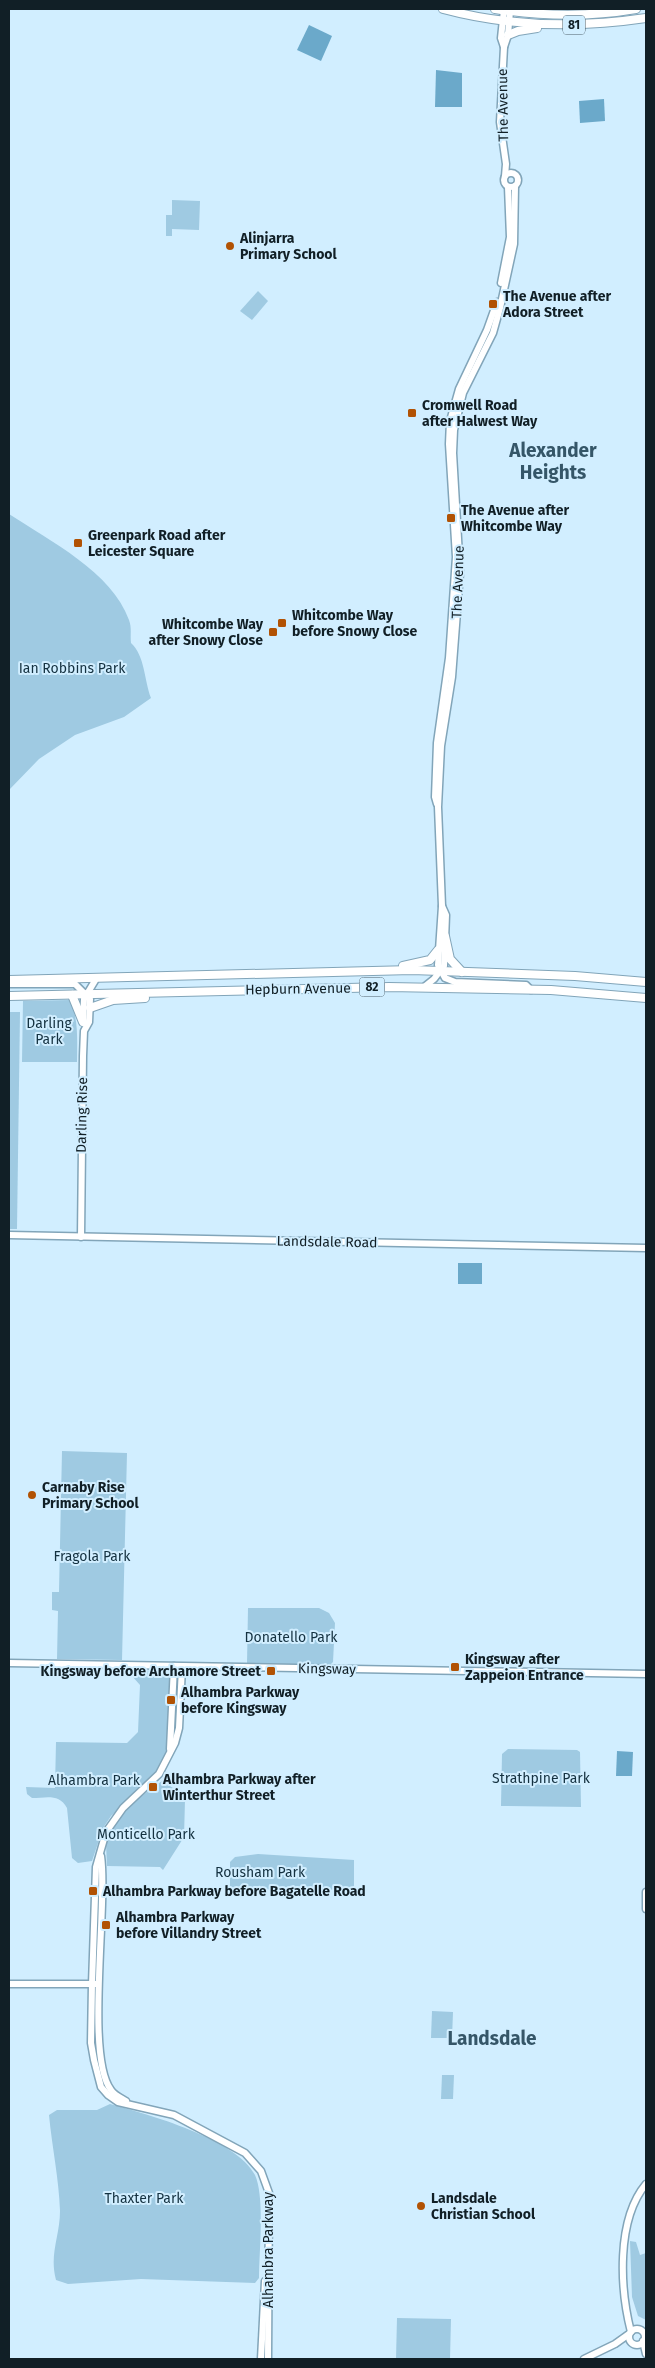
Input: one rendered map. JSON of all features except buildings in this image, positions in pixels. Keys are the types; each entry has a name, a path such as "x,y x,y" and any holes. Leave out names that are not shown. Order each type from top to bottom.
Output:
{"main road":[{"name":"81","path":"443,9 506,22 569,25 646,18"},
{"name":"81","path":"495,9 577,14 636,9"},
{"path":"508,35 528,28 553,29 569,25"},
{"path":"445,936 450,959 462,972"},
{"path":"350,971 357,967 373,965 420,964 431,960 438,950"},
{"name":"Hepburn Avenue","path":"9,982 350,971 440,971 574,976 646,982"},
{"name":"Hepburn Avenue","path":"9,996 424,987 531,990 646,998"},
{"path":"90,1008 113,1000 170,996 182,992"},
{"path":"72,995 82,1022"}],"street":[{"name":"The Avenue","path":"504,46 501,38 506,22 507,10"},
{"name":"The Avenue","path":"506,22 508,35 504,46 500,122 508,175"},
{"path":"508,175 518,178 512,187 504,182 508,175"},
{"name":"The Avenue","path":"440,971 438,950 442,906 438,807 435,797 437,743 449,658 456,557 448,444 450,421 459,389 488,330 501,286 510,237 512,187"},
{"name":"The Avenue","path":"440,971 444,966 446,915 442,906"},
{"path":"424,987 440,971 445,978 455,982 526,985 531,990"},
{"path":"82,1022 84,1000 96,979"},
{"path":"9,982 75,984 90,999 90,1008"},
{"name":"Darling Rise","path":"81,1237 84,1031 89,1022 90,1008"},
{"name":"Landsdale Road","path":"9,1235 646,1248"},
{"name":"Kingsway","path":"9,1663 646,1674"},
{"name":"Alhambra Parkway","path":"170,1753 174,1666"},
{"name":"Alhambra Parkway","path":"182,1666 179,1728 170,1753 159,1774 123,1808 106,1832 96,1867 91,2043 101,2087 118,2102 178,2117 246,2153 254,2160 266,2180 269,2193 267,2270 268,2359"},
{"name":"Alhambra Parkway","path":"100,1855 102,1894 99,2043 104,2075 112,2092 131,2104"},
{"path":"646,1892 646,1909"},
{"path":"9,1984 100,1984"},
{"path":"646,2184 638,2194 628,2217 624,2238 623,2279 628,2314 633,2332 646,2354"},
{"name":"Alhambra Parkway","path":"260,2359 262,2300 267,2270"},
{"path":"584,2359 615,2344 633,2332 644,2334 638,2343"},
{"path":"615,2344 638,2343"}],"green space":[{"path":"172,200 200,201 199,230 172,229 172,236 166,236 166,215 172,215"},
{"path":"258,291 268,301 252,320 240,311"},
{"name":"Ian Robbins Park","path":"9,514 78,559 109,587 121,603 129,620 131,643 136,648 142,661 151,698 124,717 75,735 39,759 9,790"},
{"name":"Darling Park","path":"70,1000 76,1023 77,1062 22,1062 23,1001"},
{"path":"9,1012 20,1012 17,1229 9,1229"},
{"name":"Fragola Park","path":"62,1451 127,1453 122,1660 57,1659 58,1611 52,1610 52,1592 59,1592"},
{"name":"Donatello Park","path":"248,1608 319,1608 329,1613 335,1623 333,1662 329,1666 247,1664"},
{"name":"Alhambra Park","path":"133,1671 160,1671 172,1680 170,1753 159,1774 111,1816 103,1828 92,1861 78,1863 72,1858 67,1808 64,1803 52,1797 32,1798 27,1794 26,1787 55,1788 56,1742 127,1743 138,1732 140,1685 132,1676"},
{"name":"Strathpine Park","path":"508,1749 577,1750 580,1752 581,1807 501,1806 502,1754"},
{"name":"Monticello Park","path":"162,1781 184,1795 185,1800 184,1837 163,1870 160,1867 107,1866 106,1844 117,1819 133,1802"},
{"name":"Rousham Park","path":"258,1854 354,1860 354,1890 235,1889 230,1886 230,1862 235,1857"},
{"path":"432,2011 453,2012 452,2038 431,2038"},
{"path":"442,2075 454,2075 453,2099 441,2099"},
{"name":"Thaxter Park","path":"110,2104 167,2121 211,2139 230,2150 245,2162 255,2175 260,2197 259,2278 255,2283 141,2279 68,2284 56,2280 54,2253 60,2211 49,2115 57,2110 97,2110"},
{"path":"630,2241 636,2242 640,2255 646,2253 646,2320 638,2316 632,2297"},
{"path":"397,2318 451,2319 450,2359 396,2359"}],"shaded area":[{"path":"309,25 332,36 321,61 297,50"},
{"path":"436,70 462,73 462,107 435,107"},
{"path":"604,99 605,121 580,123 579,101"},
{"path":"458,1263 482,1263 482,1284 458,1284"},
{"path":"617,1751 633,1752 632,1776 616,1776"}],"place":[{"name":"Alinjarra Primary School","path":"230,246"},
{"name":"The Avenue after Adora Street","path":"493,304"},
{"name":"Cromwell Road after Halwest Way","path":"412,413"},
{"name":"The Avenue after Whitcombe Way","path":"451,518"},
{"name":"Greenpark Road after Leicester Square","path":"78,543"},
{"name":"Whitcombe Way before Snowy Close","path":"282,623"},
{"name":"Whitcombe Way after Snowy Close","path":"273,632"},
{"name":"Carnaby Rise Primary School","path":"32,1495"},
{"name":"Kingsway after Zappeion Entrance","path":"455,1667"},
{"name":"Kingsway before Archamore Street","path":"271,1671"},
{"name":"Alhambra Parkway before Kingsway","path":"171,1700"},
{"name":"Alhambra Parkway after Winterthur Street","path":"153,1787"},
{"name":"Alhambra Parkway before Bagatelle Road","path":"93,1891"},
{"name":"Alhambra Parkway before Villandry Street","path":"106,1925"},
{"name":"Landsdale Christian School","path":"421,2206"}],"district":[{"name":"Alexander Heights","path":"553,461"},
{"name":"Landsdale","path":"492,2038"}]}
